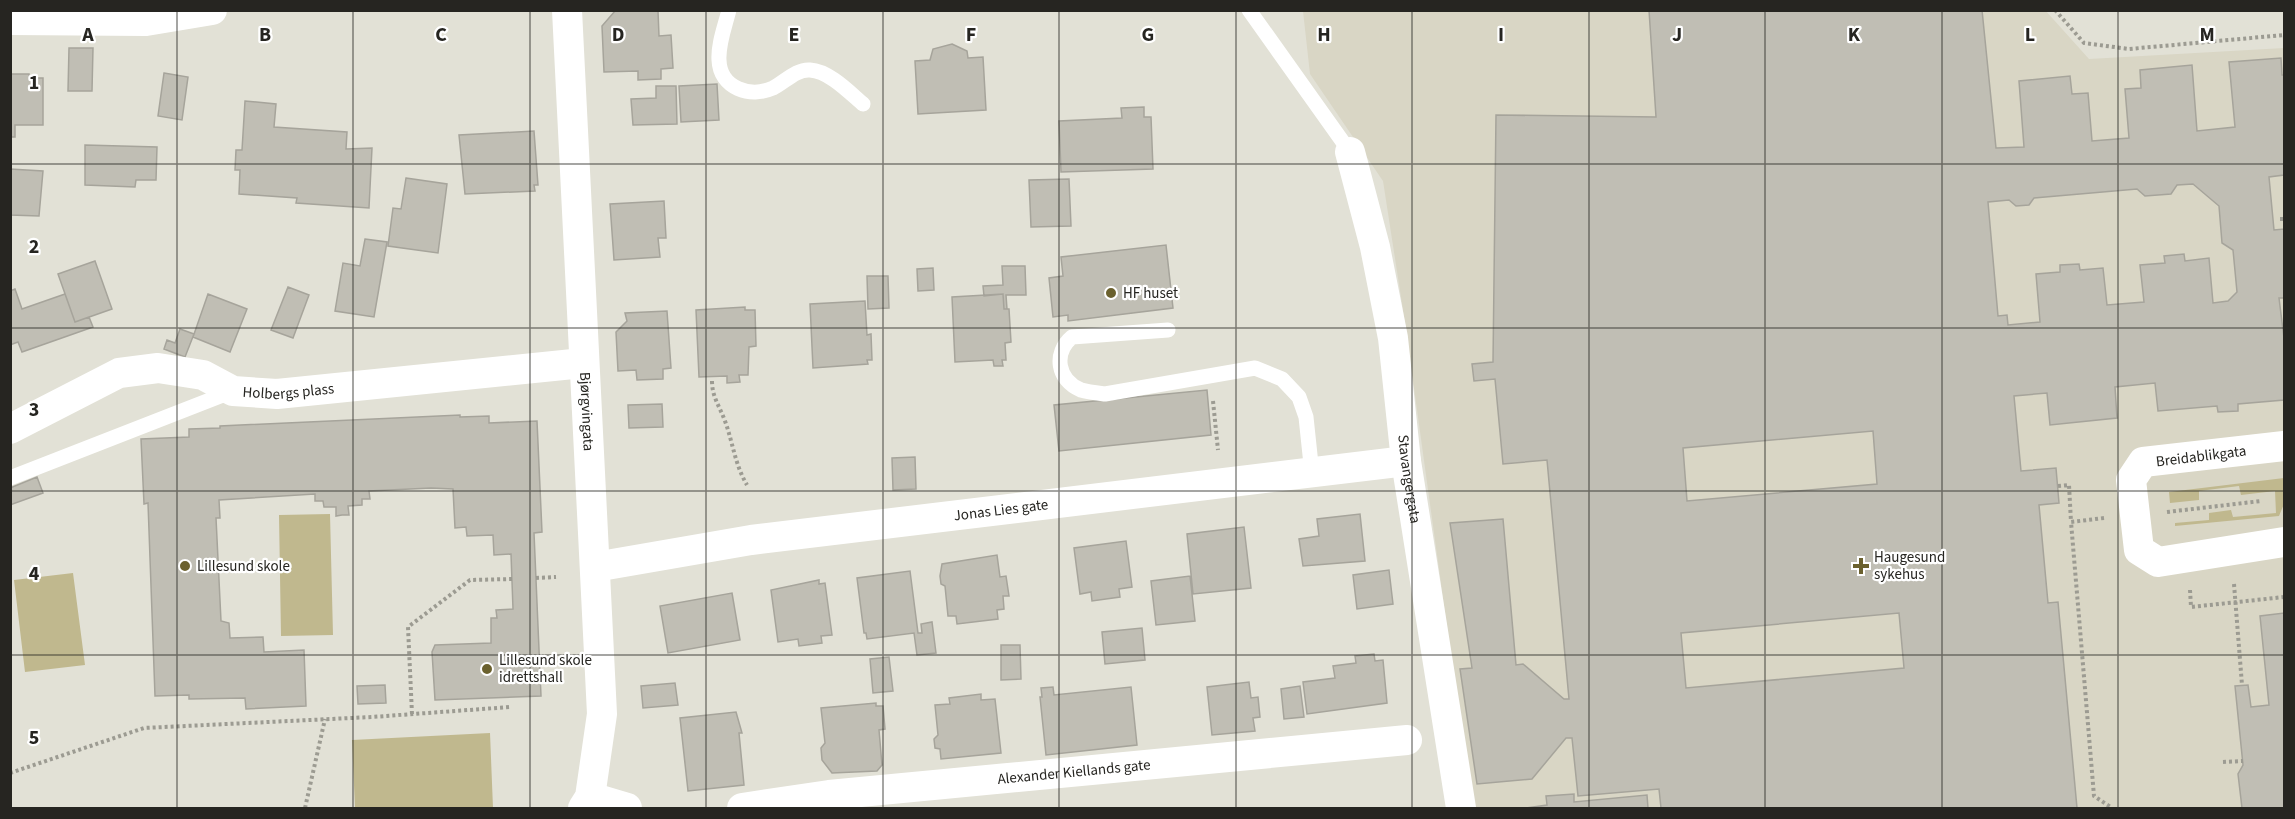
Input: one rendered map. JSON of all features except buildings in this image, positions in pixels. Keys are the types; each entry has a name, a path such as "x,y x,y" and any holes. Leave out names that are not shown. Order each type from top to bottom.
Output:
{"street":[{"path":"10,20 146,21 212,10"},
{"name":"Bjørgvingata","path":"567,10 602,714 586,803"},
{"name":"Stavangergata","path":"1350,152 1375,247 1393,338 1406,461 1461,808"},
{"name":"Holbergs plass","path":"10,429 119,373 158,368 203,375 233,391 277,393 583,363"},
{"name":"Breidablikgata","path":"2284,446 2143,462 2131,480 2139,550 2158,562 2284,542"},
{"name":"Jonas Lies gate","path":"595,567 751,540 1406,461"},
{"name":"Alexander Kiellands gate","path":"742,808 829,795 1407,740"},
{"path":"586,803 627,808"}],"lane":[{"path":"729,10 719,62 721,72 730,84 742,92 759,93 774,88 800,70 811,70 841,85 863,104"},
{"path":"1249,10 1350,152"},
{"path":"1168,330 1072,337 1062,345 1058,360 1065,376 1080,389 1105,394 1255,368 1282,379 1299,397 1306,417 1311,474"},
{"path":"10,478 233,391"}],"path":[{"path":"2055,10 2084,43 2105,47 2129,49 2284,35"},
{"path":"712,381 712,394 721,408 739,472 747,485"},
{"path":"2058,486 2069,485 2094,796 2112,808"},
{"path":"2166,512 2261,501"},
{"path":"2072,522 2105,518"},
{"path":"536,578 556,577"},
{"path":"412,714 408,627 470,580 512,579"},
{"path":"2234,582 2242,685"},
{"path":"2190,587 2191,607 2284,597"},
{"path":"10,773 144,728 510,707"},
{"path":"305,808 325,719"},
{"path":"2223,762 2243,761"}],"shaded area":[{"name":"Haugesund sykehus","path":"2045,10 2089,59 2284,48 2284,808 1472,808 1405,323 1383,181 1310,74 1303,11"},
{"path":"2284,478 2284,504 2279,516 2175,526 2175,523 2209,520 2209,513 2231,510 2233,517 2276,513 2275,491 2241,495 2239,486 2199,491 2199,500 2170,503 2169,492"},
{"path":"330,514 333,635 281,636 279,515"},
{"path":"73,573 85,665 25,672 14,580"},
{"path":"490,733 493,808 355,808 352,740"}],"place":[{"name":"HF huset","path":"1111,293"},
{"name":"Lillesund skole","path":"185,566"},
{"name":"Haugesund sykehus","path":"1861,566"},
{"name":"Lillesund skole idrettshall","path":"487,669"}]}
